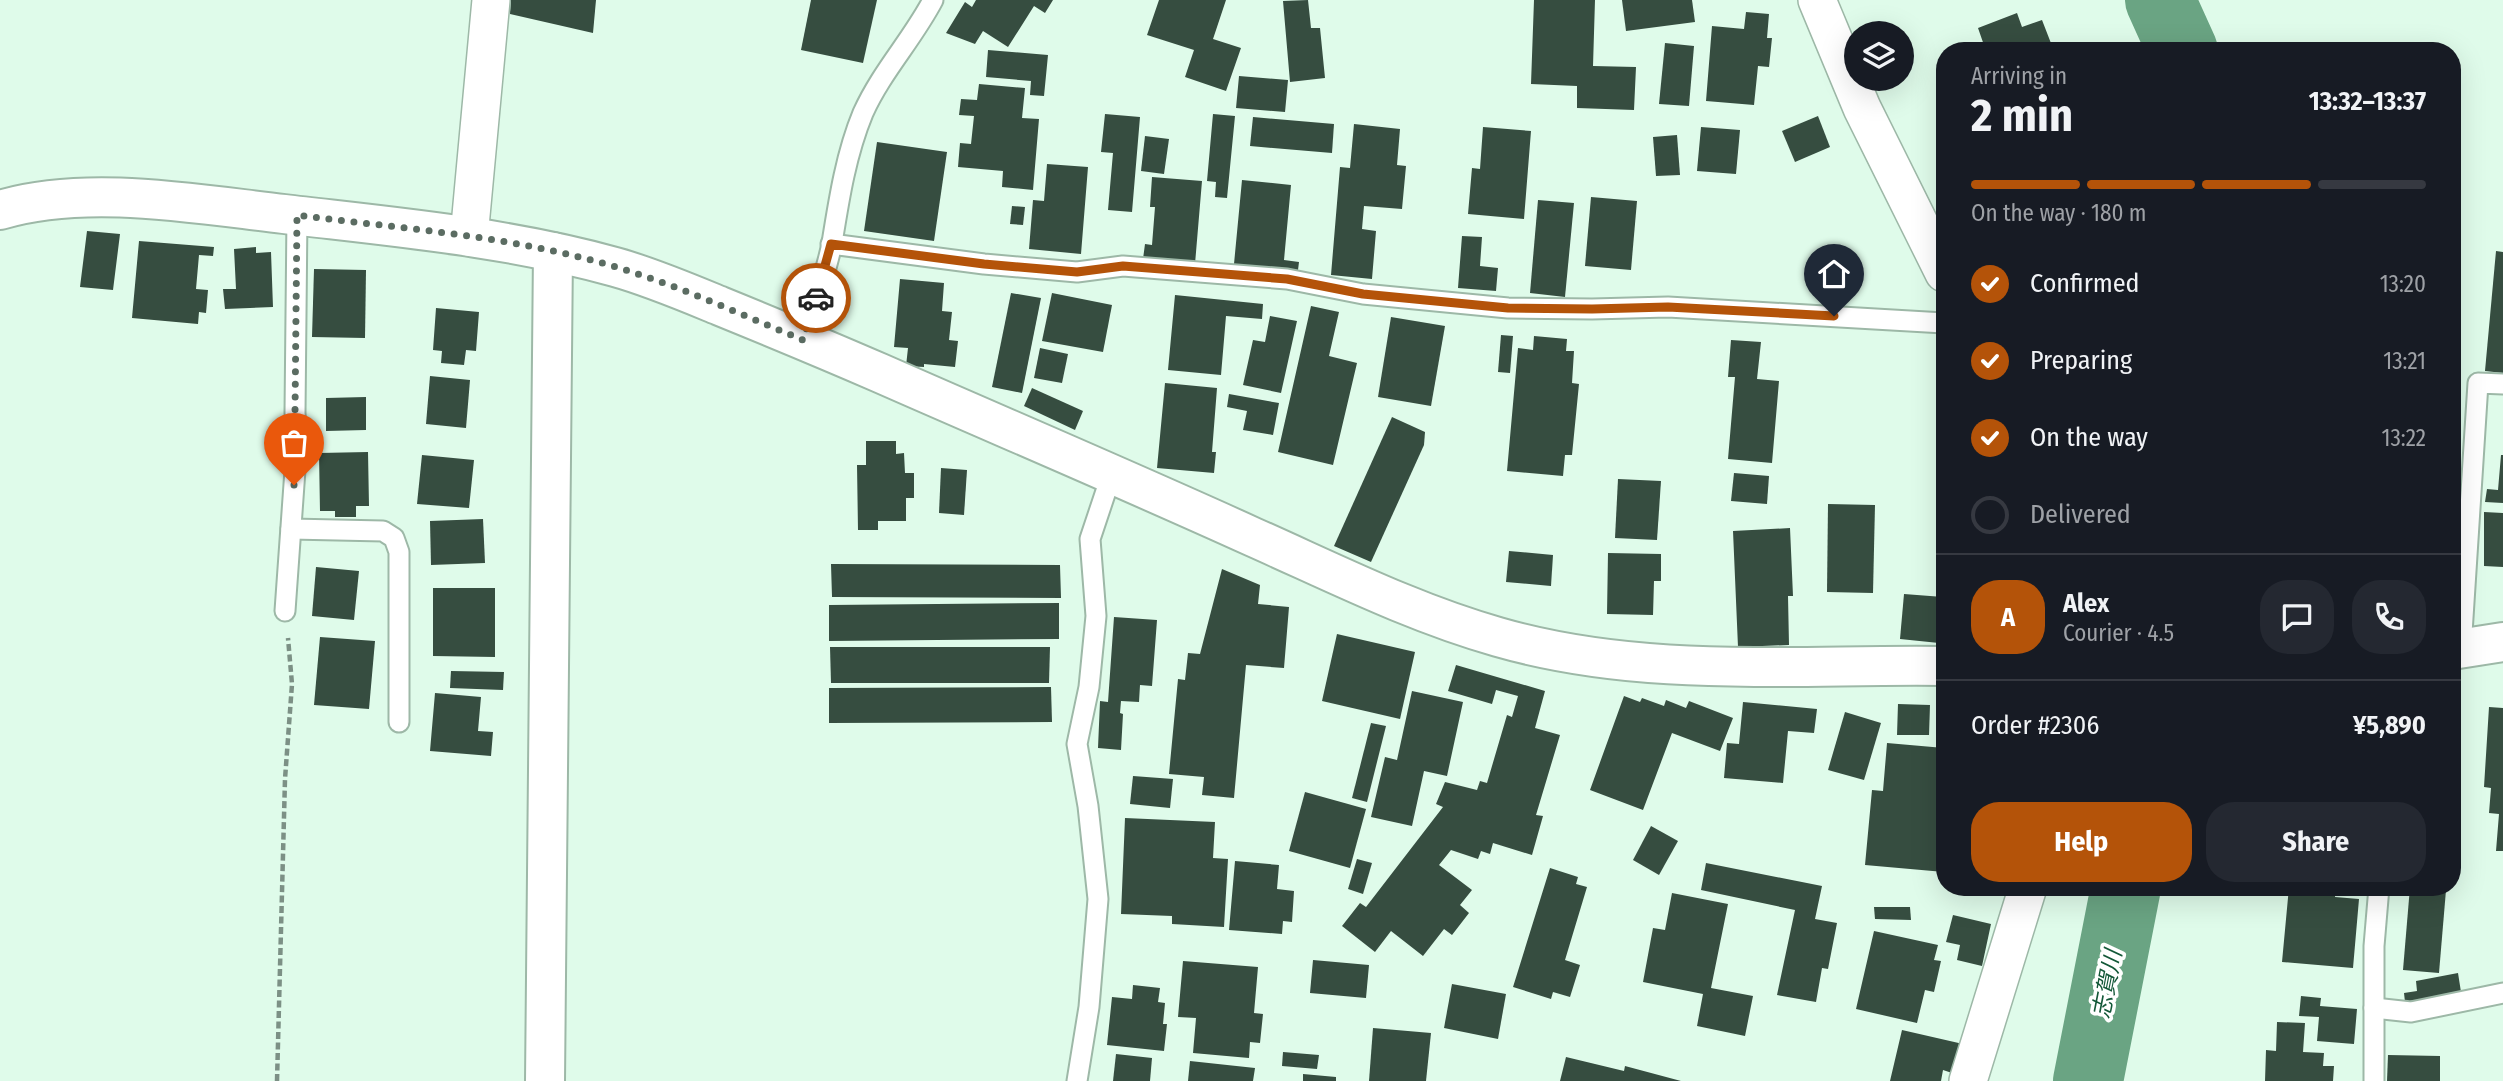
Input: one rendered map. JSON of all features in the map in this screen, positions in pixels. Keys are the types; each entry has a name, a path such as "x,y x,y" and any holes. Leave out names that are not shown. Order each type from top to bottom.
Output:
{"street":[{"path":"469,237 491,0"},
{"path":"1817,0 1862,108 1936,257"},
{"path":"0,209 86,198 158,200 469,237 617,268 673,286 803,340 1112,473 1439,619 1538,647 1577,655 1686,666 1936,666"},
{"path":"545,1081 553,253"},
{"path":"2461,648 2503,642"},
{"path":"1968,1081 2025,896"}],"lane":[{"path":"803,340 831,244 836,208 863,114 887,67 918,28 933,0"},
{"path":"285,611 297,442 297,215"},
{"path":"831,244 984,264 1077,272 1123,266 1287,279 1363,294 1508,308 1668,307 1936,323"},
{"path":"2461,589 2478,383 2503,384"},
{"path":"1077,1081 1089,1007 1097,900 1088,806 1077,744 1089,687 1096,616 1090,539 1112,473"},
{"path":"291,529 383,531 394,538 399,552 399,722"},
{"path":"2374,1081 2374,946 2378,896"},
{"path":"2374,1008 2411,1012 2503,993"}],"path":[{"path":"276,1081 285,792 292,684 285,611"}],"building":[{"path":"511,0 596,0 593,33 510,14"},
{"path":"811,0 877,0 863,63 801,50"},
{"path":"976,0 1053,0 1045,13 1034,6 1008,47 983,31 975,44 946,33 965,2 972,7"},
{"path":"1159,0 1226,0 1213,39 1241,48 1226,91 1185,77 1194,50 1147,35"},
{"path":"1308,0 1311,28 1320,28 1325,78 1290,82 1283,1"},
{"path":"1534,0 1595,0 1593,66 1636,67 1634,110 1577,108 1577,86 1531,84"},
{"path":"1622,0 1692,0 1695,22 1626,31"},
{"path":"1746,12 1769,14 1767,38 1772,38 1769,67 1758,66 1754,105 1706,101 1712,26 1744,29"},
{"path":"2017,13 2022,27 2042,20 2051,42 1983,42 1978,28"},
{"path":"1665,43 1694,46 1689,106 1659,104"},
{"path":"988,50 1048,55 1044,96 1030,95 1031,81 986,77"},
{"path":"1239,76 1288,80 1285,112 1236,108"},
{"path":"979,84 1025,88 1022,118 1039,119 1033,190 1002,187 1003,171 958,167 960,143 971,144 974,116 959,115 961,99 977,100"},
{"path":"1105,114 1140,117 1132,212 1108,210 1113,153 1101,152"},
{"path":"1213,114 1235,116 1227,198 1215,197 1216,182 1207,181"},
{"path":"1818,116 1830,147 1795,162 1782,131"},
{"path":"1253,117 1334,124 1332,153 1250,146"},
{"path":"1354,124 1400,129 1397,165 1406,166 1402,209 1364,206 1362,229 1376,231 1372,279 1331,275 1340,167 1350,168"},
{"path":"1483,127 1531,131 1524,219 1468,214 1472,168 1480,169"},
{"path":"1701,127 1740,130 1736,174 1697,171"},
{"path":"1677,135 1680,175 1656,176 1653,137"},
{"path":"1145,136 1169,139 1164,174 1141,171"},
{"path":"877,142 947,152 934,241 864,231"},
{"path":"1047,164 1088,167 1081,254 1029,249 1033,200 1044,201"},
{"path":"1152,177 1202,181 1195,264 1143,259 1145,244 1152,245 1155,207 1150,207"},
{"path":"1242,180 1291,185 1284,260 1299,262 1298,270 1234,264"},
{"path":"1591,197 1637,201 1631,270 1585,266"},
{"path":"1538,200 1574,203 1565,297 1530,293"},
{"path":"1012,206 1025,207 1023,225 1010,224"},
{"path":"87,231 120,234 113,290 80,287"},
{"path":"1462,236 1482,237 1480,266 1498,268 1496,291 1458,288"},
{"path":"139,241 214,247 213,256 199,255 196,289 208,290 206,313 199,312 198,324 132,318"},
{"path":"256,247 256,253 271,252 273,307 225,309 223,289 236,289 234,249"},
{"path":"2496,251 2503,252 2503,373 2485,371"},
{"path":"314,269 366,270 365,338 312,337"},
{"path":"900,279 944,283 942,311 952,312 949,340 958,341 955,367 924,364 924,367 906,366 908,348 894,347"},
{"path":"1011,293 1041,298 1022,393 992,387"},
{"path":"1052,293 1112,305 1103,352 1042,341"},
{"path":"1175,295 1263,304 1262,319 1226,316 1221,375 1168,370"},
{"path":"1311,306 1339,312 1329,356 1357,363 1333,465 1278,452"},
{"path":"436,308 479,312 476,351 466,350 464,365 441,363 442,351 433,350"},
{"path":"1270,316 1297,321 1281,393 1243,385 1253,340 1265,342"},
{"path":"1391,317 1445,326 1431,406 1378,397"},
{"path":"1501,335 1513,336 1510,373 1498,372"},
{"path":"1534,336 1567,339 1566,351 1574,351 1572,383 1579,384 1572,455 1565,455 1563,476 1507,471 1518,348 1533,350"},
{"path":"1731,340 1761,342 1757,379 1779,381 1772,463 1728,459 1735,377 1728,377"},
{"path":"1040,348 1068,354 1062,383 1034,378"},
{"path":"430,376 470,380 466,428 426,424"},
{"path":"1165,383 1217,388 1212,452 1216,452 1214,473 1157,468"},
{"path":"1032,388 1083,411 1075,430 1024,406"},
{"path":"1229,394 1279,403 1273,435 1243,430 1247,411 1227,407"},
{"path":"366,397 366,430 326,431 326,398"},
{"path":"1392,417 1425,432 1424,445 1371,562 1334,546"},
{"path":"866,441 896,441 896,454 904,453 905,473 914,473 914,498 906,498 906,521 878,521 878,530 858,530 857,465 866,465"},
{"path":"368,452 369,506 356,506 356,517 335,517 335,511 320,511 319,453"},
{"path":"422,455 474,460 469,508 417,504"},
{"path":"2501,455 2503,503 2485,502 2487,489 2498,490"},
{"path":"941,468 967,470 964,515 939,513"},
{"path":"1734,473 1769,476 1767,504 1731,501"},
{"path":"1618,479 1661,481 1657,540 1615,538"},
{"path":"1828,504 1875,505 1873,593 1827,592"},
{"path":"2484,512 2503,513 2503,567 2484,566"},
{"path":"483,519 485,563 431,565 430,521"},
{"path":"1790,528 1793,596 1788,596 1789,645 1738,647 1733,531"},
{"path":"1509,551 1553,555 1551,586 1506,582"},
{"path":"1608,553 1661,554 1661,581 1654,581 1653,615 1607,614"},
{"path":"831,564 1060,565 1061,598 832,597"},
{"path":"316,567 359,571 354,620 312,616"},
{"path":"1222,569 1260,585 1258,604 1289,607 1284,668 1246,665 1234,798 1202,795 1204,777 1169,774 1178,679 1185,680 1188,653 1200,654"},
{"path":"433,588 495,588 495,657 433,656"},
{"path":"1904,594 1936,596 1936,643 1900,639"},
{"path":"1059,603 1059,639 829,641 829,605"},
{"path":"1114,617 1157,620 1152,686 1140,685 1139,702 1121,701 1121,750 1098,748 1100,701 1108,702"},
{"path":"1337,634 1415,652 1400,719 1322,701"},
{"path":"320,637 375,641 369,709 314,705"},
{"path":"830,647 1050,647 1049,683 831,683"},
{"path":"1456,665 1545,691 1535,728 1560,735 1536,815 1543,816 1532,855 1493,843 1490,854 1481,851 1478,859 1451,850 1439,865 1472,890 1460,905 1469,913 1452,935 1444,929 1423,956 1391,931 1375,952 1342,926 1360,903 1366,907 1443,807 1436,804 1445,782 1477,790 1480,781 1487,783 1507,715 1512,717 1518,696 1496,690 1492,704 1448,691"},
{"path":"451,671 504,672 503,690 450,688"},
{"path":"1051,687 1052,722 829,723 829,688"},
{"path":"1412,691 1463,702 1447,776 1424,771 1412,826 1371,817 1385,757 1397,760"},
{"path":"435,693 481,697 478,731 493,732 491,756 430,751"},
{"path":"1624,696 1640,702 1642,698 1664,706 1666,700 1686,708 1689,701 1733,718 1720,751 1672,733 1643,810 1590,790"},
{"path":"1743,702 1817,709 1814,733 1788,731 1783,783 1724,778 1727,743 1739,744"},
{"path":"1898,704 1930,705 1929,735 1897,735"},
{"path":"2489,707 2503,708 2503,851 2496,851 2499,814 2489,813 2491,788 2484,787"},
{"path":"1845,712 1881,723 1864,780 1828,770"},
{"path":"1371,723 1386,726 1367,802 1352,798"},
{"path":"1887,743 1936,747 1936,871 1865,865 1872,790 1883,791"},
{"path":"1133,776 1173,779 1170,808 1130,804"},
{"path":"1305,792 1366,809 1350,868 1289,851"},
{"path":"1125,818 1215,822 1213,858 1228,859 1224,927 1172,924 1172,916 1121,914"},
{"path":"1651,826 1678,841 1659,875 1633,860"},
{"path":"1357,859 1372,863 1363,894 1348,889"},
{"path":"1235,861 1279,865 1277,889 1294,891 1292,922 1283,921 1282,934 1229,930"},
{"path":"1706,863 1822,886 1815,919 1837,923 1828,969 1822,968 1816,1002 1777,995 1795,910 1701,890"},
{"path":"1550,868 1578,877 1576,884 1587,887 1565,960 1580,965 1570,997 1553,992 1551,999 1513,987"},
{"path":"1672,893 1728,904 1711,988 1753,996 1745,1036 1697,1026 1703,994 1643,982 1653,928 1665,930"},
{"path":"2288,896 2359,899 2353,968 2282,962"},
{"path":"2409,896 2445,896 2439,973 2403,970"},
{"path":"1874,907 1910,907 1911,920 1875,919"},
{"path":"1953,915 1991,924 1982,966 1957,960 1960,945 1946,942"},
{"path":"1874,931 1938,945 1934,960 1941,961 1934,992 1925,990 1917,1023 1856,1009"},
{"path":"1313,960 1369,965 1366,998 1310,993"},
{"path":"1183,961 1258,967 1254,1013 1263,1014 1260,1043 1250,1042 1249,1058 1193,1053 1196,1018 1178,1017"},
{"path":"2458,973 2461,992 2405,1002 2404,993 2417,991 2416,981"},
{"path":"1452,984 1506,994 1498,1039 1444,1028"},
{"path":"1133,985 1160,988 1158,1002 1165,1003 1163,1024 1167,1024 1164,1051 1107,1045 1112,997 1132,999"},
{"path":"2301,996 2321,998 2320,1006 2357,1009 2354,1044 2317,1041 2319,1017 2299,1016"},
{"path":"2277,1022 2305,1023 2303,1052 2324,1053 2323,1066 2334,1066 2333,1081 2265,1081 2266,1050 2276,1051"},
{"path":"1373,1028 1431,1033 1426,1081 1369,1081"},
{"path":"1902,1030 1963,1044 1955,1074 1943,1070 1941,1081 1890,1081"},
{"path":"1283,1052 1319,1055 1317,1069 1282,1066"},
{"path":"1116,1054 1152,1058 1150,1081 1113,1081"},
{"path":"2388,1055 2440,1056 2440,1081 2387,1081"},
{"path":"1566,1057 1624,1071 1625,1066 1681,1081 1560,1081"},
{"path":"1190,1061 1255,1068 1253,1081 1188,1081"},
{"path":"1303,1074 1336,1077 1336,1081 1303,1081"}],"waterway":[{"name":"志賀川","path":"2160,0 2179,42"},
{"name":"志賀川","path":"2088,1081 2124,896"}],"way so far":[{"path":"294,485 297,442 297,215 514,244 617,268 673,286 803,340 816,298"}],"route":[{"path":"816,298 831,244 984,264 1077,272 1123,266 1287,279 1363,294 1508,308 1668,307 1834,316"}]}
